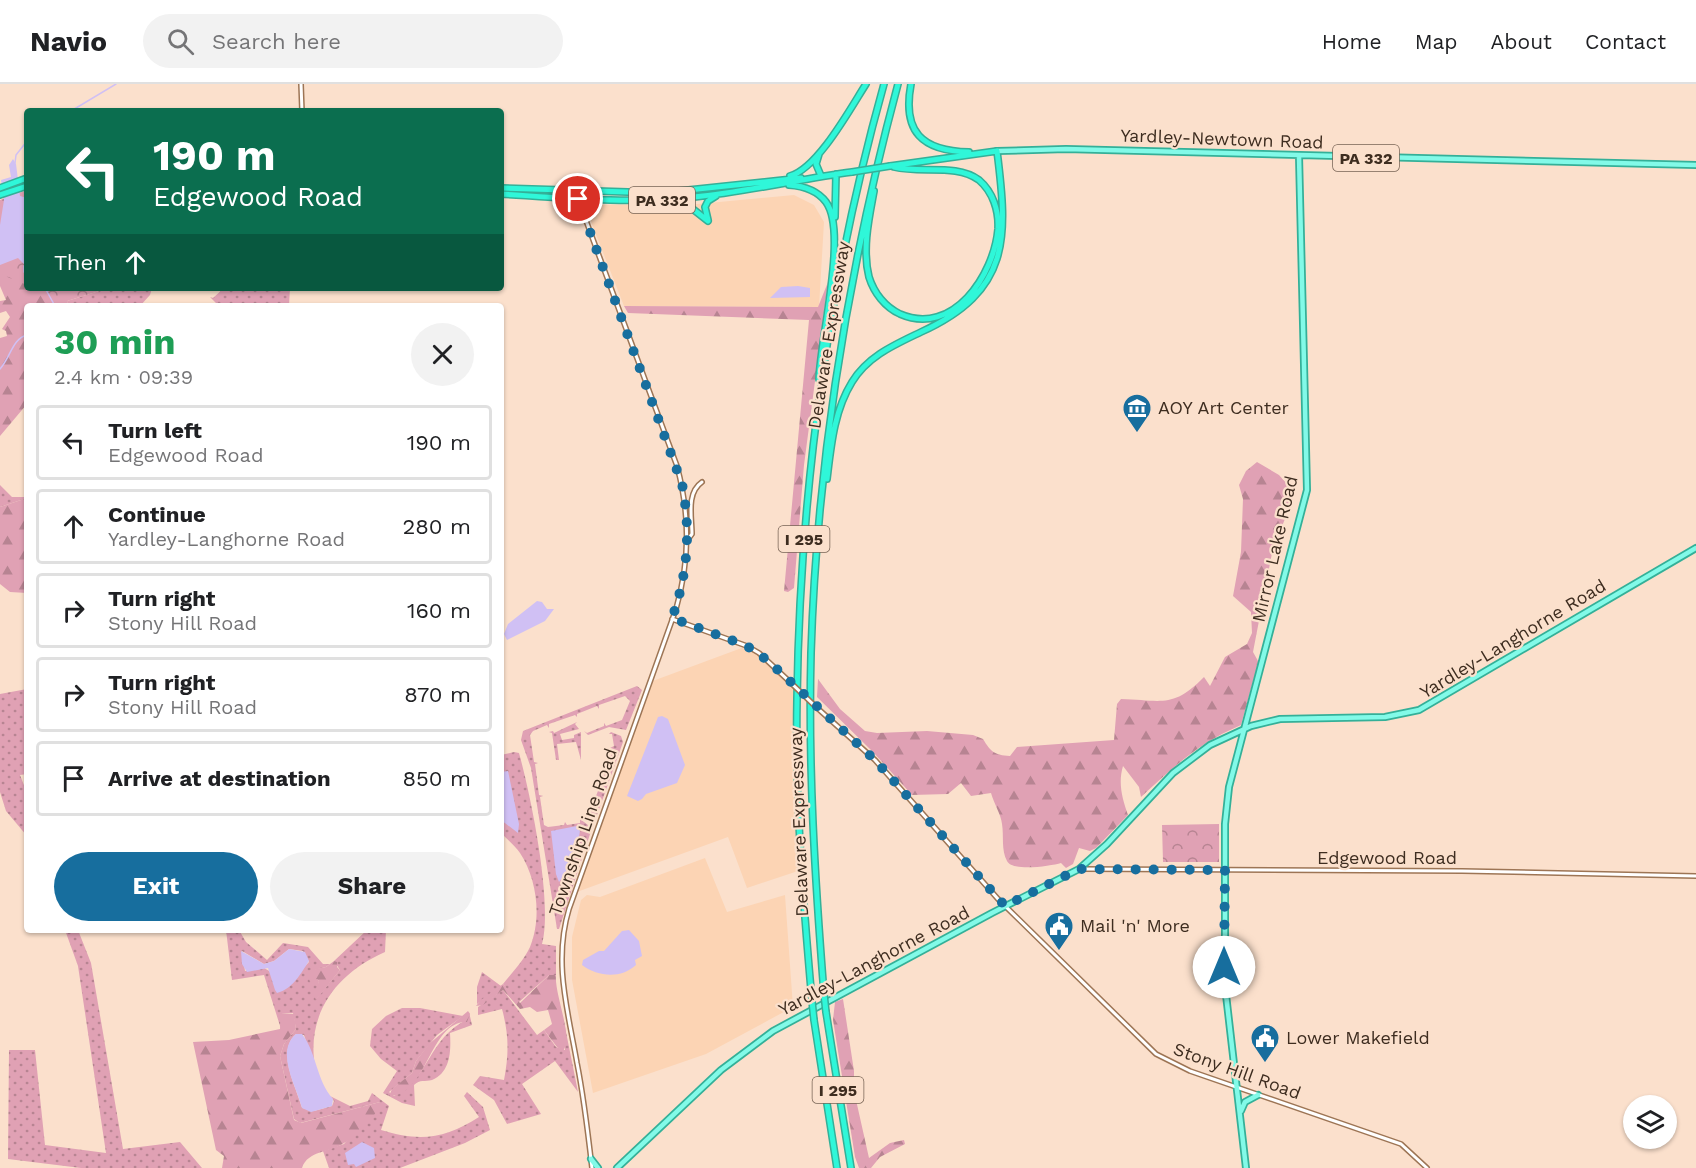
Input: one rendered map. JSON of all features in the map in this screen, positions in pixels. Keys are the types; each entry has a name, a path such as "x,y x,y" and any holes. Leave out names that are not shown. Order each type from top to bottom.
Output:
{"highway":[{"path":"781,182 803,169 821,150 866,84"},
{"name":"Delaware Expressway","path":"837,1168 814,1020 801,861 797,699 802,558 818,407 849,225 884,84"},
{"name":"Delaware Expressway","path":"851,1168 824,993 811,795 811,654 819,521 832,398 856,259 898,84"},
{"path":"911,84 909,115 919,137 944,150 986,152"},
{"path":"883,141 867,240 867,267 872,284 884,302 896,312 918,319 941,316 965,300 988,268 998,232 995,203 983,185 963,173 890,166"},
{"path":"821,150 816,164 821,176"},
{"path":"811,654 825,495 839,409 852,382 874,357 952,316 975,296 986,281 998,259 1003,233 1004,205 997,151"},
{"name":"Yardley-Newtown Road","path":"504,194 578,196 690,192 781,182 997,151"},
{"path":"818,407 819,367 830,292 836,174"},
{"path":"0,188 24,179"},
{"path":"781,182 807,188 816,193 827,203 834,223"},
{"name":"Yardley-Newtown Road","path":"504,188 635,200 722,194 781,182"},
{"path":"0,195 24,187"},
{"path":"635,200 684,203 708,221 705,207 708,201 722,194"}],"main road":[{"name":"Yardley-Newtown Road","path":"997,151 1066,149 1696,165"},
{"name":"Mirror Lake Road","path":"1246,1168 1225,986 1227,796 1306,490 1299,156"},
{"name":"Yardley-Langhorne Road","path":"614,1168 721,1070 758,1041 810,1010 1079,869 1107,844 1182,765 1210,745 1246,728 1288,718 1386,717 1419,710 1696,548"},
{"path":"1240,1114 1245,1102 1257,1095"},
{"path":"591,1158 598,1168"}],"street":[{"path":"301,84 302,108"},
{"path":"578,196 677,466 686,506 688,539 684,576 672,618"},
{"path":"688,539 692,534 691,502 694,490 702,482"},
{"name":"Stony Hill Road","path":"672,618 747,646 759,653 889,774 1005,906 1156,1054 1177,1066 1401,1144 1427,1168"},
{"name":"Township Line Road","path":"592,1168 584,1100 562,983 562,940 569,909 672,618"},
{"name":"Edgewood Road","path":"1079,869 1696,876"}],"shaded area":[{"path":"13,159 16,164 20,196 24,197 24,264 18,258 0,265 0,225 4,200 1,180 11,177 9,165"},
{"path":"794,195 814,205 824,222 819,307 624,306 588,214 592,205 698,204"},
{"path":"781,287 810,288 810,297 770,298"},
{"path":"537,601 542,602 547,609 554,609 545,621 507,640 504,634 508,624"},
{"path":"747,646 759,653 797,689 801,870 747,888 728,837 574,893 650,682"},
{"path":"658,717 668,719 685,765 677,783 646,794 638,801 627,796"},
{"path":"508,771 519,824 518,833 504,822 504,772"},
{"path":"577,826 580,831 575,851 567,871 559,882 551,831"},
{"path":"705,858 727,912 785,895 793,1007 706,1054 593,1093 572,980 572,937 581,900 587,895 600,897"},
{"path":"629,930 639,941 642,956 635,960 636,965 630,970 609,975 595,972 582,965 583,960 599,951 604,951 622,931"},
{"path":"289,949 305,952 309,961 288,988 277,993 268,968 247,972 242,964 241,951 264,964 274,961"},
{"path":"296,1034 302,1034 307,1041 327,1092 333,1099 332,1106 311,1112 302,1108 287,1059 290,1041"},
{"path":"362,1142 374,1148 375,1158 356,1167 354,1164 348,1165 345,1153"}],"green space":[{"path":"24,191 24,284 0,274 0,200"},
{"path":"24,265 24,291 69,291 70,298 67,303 24,303 24,408 0,436 0,338 7,336 6,331 2,329 10,317 6,311 0,313 0,301 6,300 0,286 0,272"},
{"path":"828,282 804,465 794,588 788,592 784,591 809,320 628,313 624,306 818,307"},
{"path":"42,291 99,291 67,301"},
{"path":"99,291 151,291 143,303 67,303 67,301"},
{"path":"221,291 290,291 289,303 216,303 210,297 213,298"},
{"path":"1257,462 1279,475 1288,485 1289,508 1272,553 1253,652 1258,661 1257,667 1241,725 1199,748 1176,765 1141,797 1139,787 1123,766 1121,791 1128,815 1096,848 1090,851 1079,848 1073,864 1066,868 1061,863 1032,867 1010,864 1005,857 1003,829 991,793 971,796 961,783 948,794 912,795 873,752 817,697 818,679 840,709 865,731 877,733 927,731 973,735 983,739 988,747 997,754 1005,756 1010,756 1017,747 1114,740 1117,704 1121,699 1157,701 1175,698 1184,694 1204,677 1210,686 1225,657 1247,644 1252,633 1251,612 1233,596 1241,552 1243,499 1239,485 1246,471"},
{"path":"0,485 12,497 24,497 24,499 0,507"},
{"path":"24,499 24,593 10,592 0,584 0,507"},
{"path":"637,686 642,690 626,730 609,727 588,735 584,731 587,733 604,726 604,723 606,726 622,720 630,701 625,696 599,705 599,709 597,706 577,714 577,717 575,715 549,724 549,728 547,725 533,731 530,735 534,762 538,763 535,764 539,795 543,796 540,797 544,825 548,827 564,825 565,822 567,825 580,823 580,819 592,828 559,929 557,929 531,768 521,740 523,731"},
{"path":"24,690 24,774 20,775 24,785 24,832 6,811 0,792 0,694"},
{"path":"577,722 575,724 579,729 560,734 562,740 574,738 574,735 581,732 581,760 576,742 557,744 559,760 556,760 552,733 549,732 554,733"},
{"path":"611,732 621,736 623,742 597,815 591,819 586,814 590,814 596,798 593,796 596,796 603,778 600,775 604,776 613,750 610,748 614,746 612,734 609,734"},
{"path":"519,753 543,877 545,926 542,944 556,946 556,975 549,975 518,1003 503,984 530,947 534,936 537,911 534,887 526,863 518,850 504,836 504,754"},
{"path":"1219,824 1219,862 1163,862 1162,825"},
{"path":"66,933 79,933 91,963 123,1149 180,1142 202,1168 81,1168 8,1159 9,1050 35,1050 45,1145 106,1153 78,966"},
{"path":"226,933 241,933 246,942 267,960 283,943 308,947 323,964 330,964 311,971 319,981 316,999 340,970 334,961 364,933 386,933 385,952 353,971 339,983 321,1012 315,1029 313,1047 315,1067 304,1035 296,1034 290,1041 289,1070 302,1108 314,1111 332,1106 334,1101 330,1096 350,1106 368,1101 372,1093 389,1106 381,1130 408,1136 432,1136 455,1130 479,1117 464,1096 467,1092 483,1107 490,1130 465,1143 400,1168 329,1168 323,1151 344,1144 380,1102 300,1123 294,1119 280,1056 284,1044 296,1029 293,1013 282,1013 281,1029 264,975 232,980","holes":["289,949 303,951 309,962 300,971 271,972 264,968 245,971 242,951 264,964 274,961"]},
{"path":"334,961 337,962 340,970 316,1000 314,995 319,981 317,979 310,982 307,971 326,967"},
{"path":"482,972 501,986 477,1004 477,987"},
{"path":"549,975 556,975 566,1036 563,1051 544,1030 552,1024 548,1010 537,1012 530,1007 520,1009 503,990 483,1005 476,1006 503,984 520,1003"},
{"path":"503,990 537,1035 544,1030 556,1047 565,1050 565,1027 578,1092 555,1061 522,1084 541,1114 507,1124 494,1100 473,1085 480,1076 504,1080 508,1044 502,1009 478,1015 478,1007"},
{"path":"843,999 854,1071 854,1091 869,1158 890,1143 904,1140 905,1144 880,1157 871,1168 859,1168 855,1157 833,1020 835,1002"},
{"path":"402,1008 420,1008 463,1016 437,1035 416,1061 412,1073 389,1092 394,1096 415,1079 444,1037 468,1019 469,1012 472,1025 450,1033 450,1053 446,1066 443,1072 432,1080 418,1082 414,1085 415,1106 402,1103 383,1093 397,1071 381,1059 370,1046 372,1029 386,1016"},
{"path":"468,1011 470,1014 467,1022 454,1025 444,1033 412,1084 402,1093 389,1096 392,1089 412,1073 416,1061 429,1044"},
{"path":"281,1013 294,1014 296,1029 284,1044 280,1056 294,1120 301,1123 380,1102 378,1108 366,1125 355,1135 338,1146 309,1158 302,1168 222,1168 224,1156 216,1150 193,1042 229,1040 280,1029"}],"waterway":[{"path":"76,108 116,84"},
{"path":"15,163 16,155 24,145"},
{"path":"24,266 24,272"},
{"path":"47,291 53,303"},
{"path":"0,369 15,344 24,336"}],"place":[{"name":"AOY Art Center","path":"1137,434"},
{"name":"Mail 'n' More","path":"1059,952"},
{"name":"Lower Makefield","path":"1265,1064"}],"route":[{"path":"578,199 638,358 682,484 687,515 688,549 681,590 672,618 747,646 759,653 889,774 1005,906 1079,869 1225,870 1224,967"}]}
